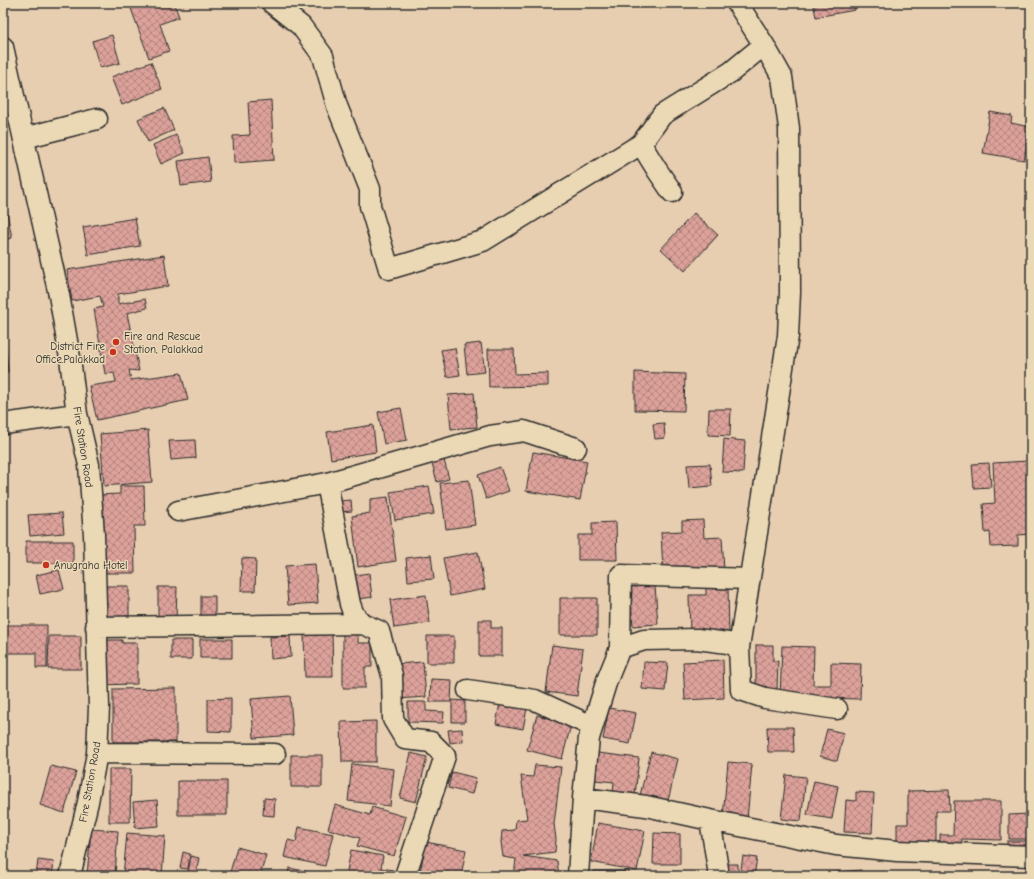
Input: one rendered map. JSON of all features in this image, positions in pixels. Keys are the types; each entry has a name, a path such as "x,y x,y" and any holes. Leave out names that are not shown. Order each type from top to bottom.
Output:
{"street":[{"path":"272,3 301,26 323,56 337,106 370,189 370,206 389,268 483,241 641,144 662,115 731,72 764,45"},
{"path":"737,3 764,45 782,77 788,128 790,292 788,336 739,647 741,690 765,698 837,709"},
{"name":"Fire Station Road","path":"3,47 60,295 77,414 89,473 94,535 98,707 97,753 88,802 70,876"},
{"path":"24,138 97,118"},
{"path":"641,144 672,192"},
{"path":"3,424 77,414"},
{"path":"178,511 327,483 490,436 524,431 576,448"},
{"path":"327,483 350,604 354,615 363,624 379,631 392,675 393,719 405,739 431,742 445,756 405,876"},
{"path":"578,876 583,798 589,738 607,680 620,648 621,575 750,578"},
{"path":"96,627 363,624"},
{"path":"620,648 644,640 697,639 728,643 739,647"},
{"path":"468,690 535,700 592,726"},
{"path":"97,753 275,754"},
{"path":"583,798 646,806 836,845 897,851 1031,856"},
{"path":"710,820 718,876"}],"building":[{"path":"129,3 174,3 179,17 160,24 169,51 149,58"},
{"path":"813,3 854,3 855,10 816,17"},
{"path":"112,35 120,63 100,68 92,41"},
{"path":"151,62 162,89 122,105 111,77"},
{"path":"271,100 274,160 234,163 233,136 250,135 248,102"},
{"path":"164,108 174,130 148,142 138,119"},
{"path":"990,112 1012,116 1011,123 1030,127 1024,160 983,153"},
{"path":"176,135 185,153 161,164 153,145"},
{"path":"208,157 211,182 181,186 178,161"},
{"path":"3,192 12,238 3,240"},
{"path":"694,213 718,235 685,271 661,249"},
{"path":"135,218 140,246 88,255 83,227"},
{"name":"Fire and Rescue Station, Palakkad","path":"164,255 168,286 118,294 118,304 145,299 147,308 127,313 139,371 129,370 131,380 181,373 188,400 97,420 89,386 116,382 114,373 105,374 94,309 103,307 100,296 72,301 67,270"},
{"path":"3,312 8,372 3,372"},
{"path":"481,343 485,372 467,374 464,345"},
{"path":"455,348 460,375 447,377 441,350"},
{"path":"488,349 514,349 515,374 548,373 548,386 489,387"},
{"path":"635,372 685,374 684,411 635,410"},
{"path":"474,393 477,427 451,429 448,395"},
{"path":"401,408 407,440 384,444 378,412"},
{"path":"709,409 731,409 730,436 708,435"},
{"path":"664,423 665,438 655,439 653,424"},
{"path":"373,425 376,452 331,459 327,432"},
{"path":"148,430 152,482 104,486 100,434"},
{"path":"724,439 745,441 743,473 722,472"},
{"path":"195,440 196,458 171,460 169,441"},
{"path":"533,452 587,461 580,500 526,491"},
{"path":"1028,453 1031,453 1031,534 1018,535 1018,546 991,547 990,532 985,533 983,504 995,503 993,463 1028,461"},
{"path":"444,460 449,479 437,482 432,463"},
{"path":"989,463 991,487 974,488 972,464"},
{"path":"710,464 712,486 689,488 687,465"},
{"path":"500,467 509,491 486,499 478,475"},
{"path":"469,480 475,525 446,529 440,483"},
{"path":"120,486 144,486 145,526 134,526 135,573 103,573 97,495 120,494"},
{"path":"429,486 434,514 395,520 390,492"},
{"path":"388,497 396,561 358,567 352,516 370,513 370,499"},
{"path":"351,500 352,511 340,512 339,501"},
{"path":"62,513 64,533 30,536 28,515"},
{"path":"703,520 704,538 722,537 724,570 663,571 661,532 682,531 682,521"},
{"path":"616,522 617,560 578,560 578,535 592,535 592,523"},
{"path":"26,541 73,541 73,563 26,563"},
{"path":"478,552 485,589 450,596 443,558"},
{"path":"431,555 434,579 408,581 406,558"},
{"path":"242,558 256,559 255,591 241,591"},
{"path":"315,564 318,603 288,605 285,566"},
{"path":"59,570 64,589 40,594 36,575"},
{"path":"369,573 372,597 359,599 355,575"},
{"path":"100,586 129,586 129,623 100,623"},
{"path":"655,586 658,624 633,626 630,587"},
{"path":"706,586 728,586 729,635 690,636 689,595 706,595"},
{"path":"158,587 177,587 176,620 158,620"},
{"path":"426,595 430,623 394,628 390,600"},
{"path":"201,596 215,596 215,619 201,619"},
{"path":"560,598 597,598 597,635 560,635"},
{"path":"479,620 491,620 491,628 502,628 502,656 479,656"},
{"path":"6,625 47,625 47,668 36,668 36,653 6,653"},
{"path":"304,633 332,633 333,677 305,677"},
{"path":"343,634 358,634 358,643 372,643 372,667 365,667 365,688 343,688"},
{"path":"49,636 81,636 81,669 48,669"},
{"path":"290,636 291,657 271,659 270,637"},
{"path":"427,636 454,636 454,663 427,663"},
{"path":"200,639 232,639 232,658 200,658"},
{"path":"93,640 122,640 122,643 137,643 137,684 94,685"},
{"path":"171,640 192,640 192,659 171,659"},
{"path":"552,645 583,649 577,696 546,692"},
{"path":"756,645 773,645 773,661 778,661 777,690 756,690"},
{"path":"782,646 814,647 813,685 831,685 831,663 861,664 860,699 780,697"},
{"path":"723,660 724,698 685,700 683,662"},
{"path":"423,662 426,697 398,699 396,664"},
{"path":"644,662 668,663 665,691 642,689"},
{"path":"431,679 452,680 451,702 430,702"},
{"path":"176,688 176,742 113,742 113,689"},
{"path":"290,696 293,735 254,738 251,699"},
{"path":"231,698 231,732 208,731 208,699"},
{"path":"452,700 465,701 465,722 452,722"},
{"path":"408,702 426,702 426,711 444,712 443,723 408,722"},
{"path":"500,703 527,708 523,729 496,724"},
{"path":"609,708 636,713 630,744 603,739"},
{"path":"537,715 571,725 562,759 527,750"},
{"path":"376,721 376,762 342,762 341,722"},
{"path":"767,727 793,727 794,752 768,752"},
{"path":"462,729 463,741 450,743 448,730"},
{"path":"827,729 844,733 837,761 820,756"},
{"path":"651,752 678,759 668,801 640,795"},
{"path":"411,753 427,757 416,802 400,798"},
{"path":"598,753 639,758 635,796 613,793 614,782 595,780"},
{"path":"291,755 322,755 322,787 291,787"},
{"path":"728,762 752,764 747,820 723,817"},
{"path":"352,764 394,769 390,806 348,801"},
{"path":"535,765 561,767 554,824 556,839 555,852 523,856 557,861 559,876 514,876 516,859 503,857 501,842 502,831 515,830 516,820 527,819 521,776 533,777"},
{"path":"51,766 76,772 64,813 40,805"},
{"path":"109,769 131,769 130,822 109,822"},
{"path":"452,772 476,778 472,794 448,788"},
{"path":"786,775 806,777 801,821 781,819"},
{"path":"178,781 227,781 227,815 178,815"},
{"path":"814,781 838,786 832,819 807,815"},
{"path":"949,790 950,811 936,811 936,847 897,847 897,824 908,824 908,791"},
{"path":"856,792 874,793 872,833 844,832 846,800 856,801"},
{"path":"264,798 275,799 274,816 263,815"},
{"path":"157,800 159,826 135,828 133,802"},
{"path":"954,801 1001,801 1001,840 962,839 962,848 940,847 940,835 953,835"},
{"path":"335,805 370,815 372,807 406,817 394,856 357,846 360,838 328,829"},
{"path":"1029,814 1029,839 1009,839 1009,815"},
{"path":"598,823 645,831 637,871 591,862"},
{"path":"299,827 333,834 325,866 284,857 288,840 296,842"},
{"path":"91,829 118,831 115,876 87,876"},
{"path":"127,833 165,836 162,876 123,876"},
{"path":"654,833 680,834 680,864 653,864"},
{"path":"1007,841 1027,841 1027,849 1007,850"},
{"path":"426,842 466,850 461,876 440,876 420,872"},
{"path":"237,847 266,855 260,876 229,876"},
{"path":"351,850 383,856 381,868 393,870 392,876 346,876"},
{"path":"183,852 190,854 188,869 180,868"},
{"path":"191,856 199,858 196,873 188,872"},
{"path":"743,856 757,858 754,876 740,876"},
{"path":"38,860 54,862 52,876 36,876"},
{"path":"720,864 738,864 738,876 719,876"},
{"path":"289,868 324,875 324,876 288,876"},
{"path":"861,870 862,876 826,876 826,873"},
{"path":"594,871 629,871 629,876 594,876"}],"place":[{"name":"Fire and Rescue Station, Palakkad","path":"116,342"},
{"name":"District Fire Office.Palakkad","path":"113,352"},
{"name":"Anugraha Hotel","path":"46,565"}]}
